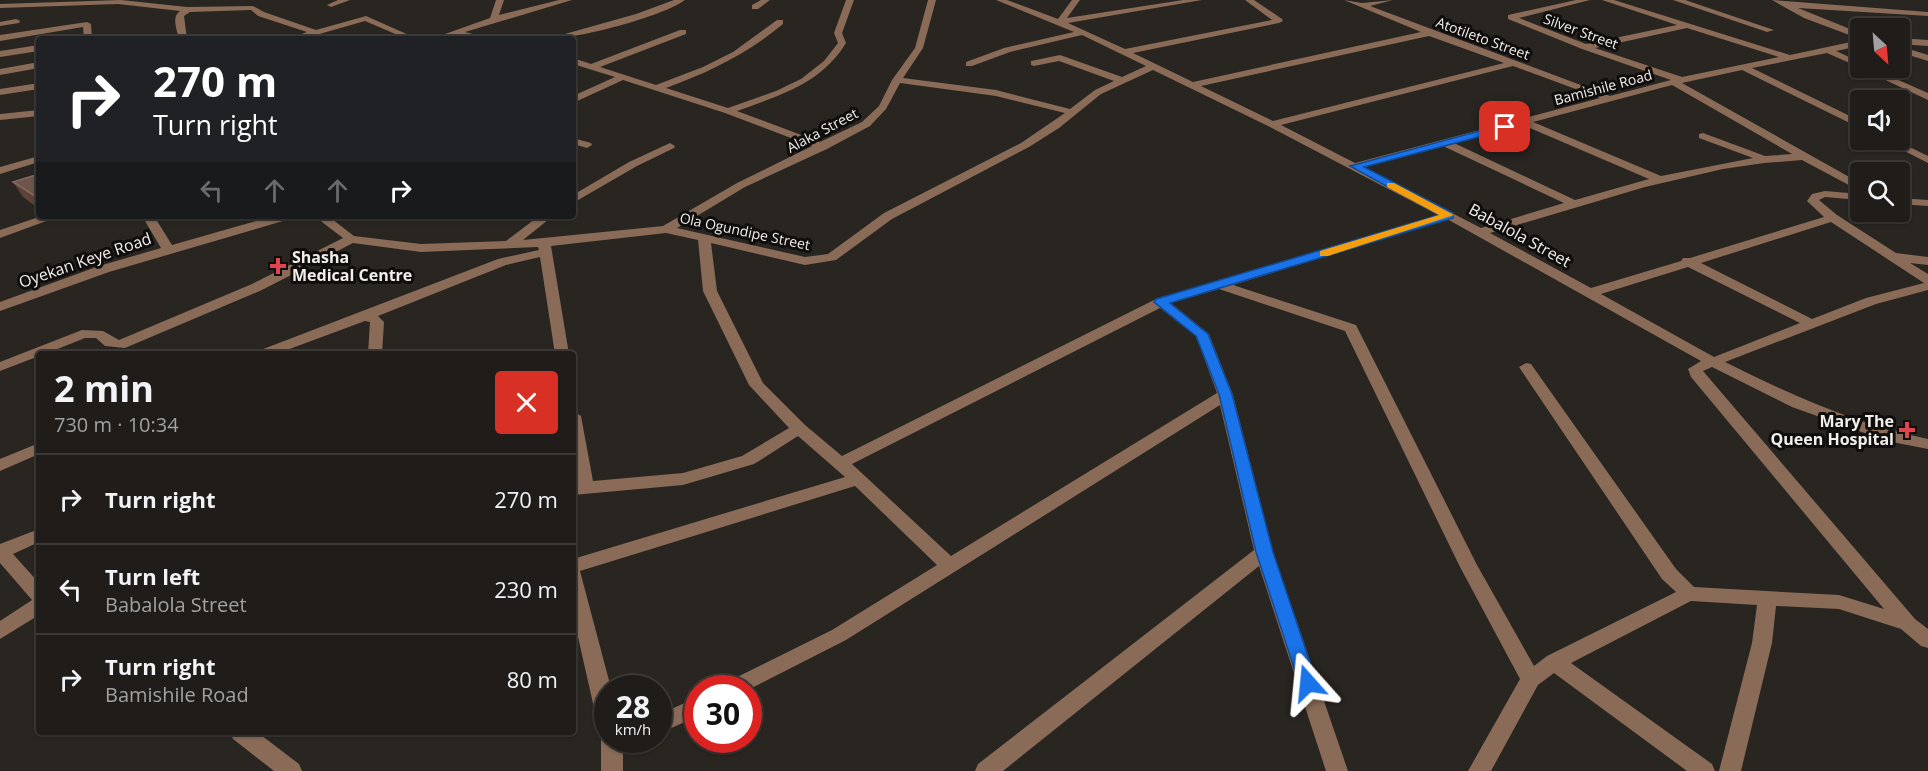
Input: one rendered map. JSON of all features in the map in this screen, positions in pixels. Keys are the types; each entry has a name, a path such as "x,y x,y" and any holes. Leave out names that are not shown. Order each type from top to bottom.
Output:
{"street":[{"path":"25,6 36,0"},
{"path":"182,36 180,15 205,0"},
{"path":"331,5 346,0"},
{"path":"494,19 500,0"},
{"path":"444,36 494,19 568,0"},
{"path":"562,36 639,16 681,0"},
{"path":"755,7 766,0"},
{"path":"728,111 782,91 811,77 825,66 842,43 842,38 838,33 850,0"},
{"name":"Alaka Street","path":"666,229 741,185 867,124 883,107 897,80 920,48 932,0"},
{"name":"Babalola Street","path":"1000,0 1083,32 1355,166 1449,215 1713,362 1797,404 1893,437 1927,444"},
{"path":"1060,22 1076,0"},
{"path":"1060,22 1198,0"},
{"path":"1124,52 1279,21 1249,0"},
{"name":"Atotileto Street","path":"1348,0 1512,64 1610,99"},
{"path":"1363,5 1389,0"},
{"name":"Silver Street","path":"1586,0 1511,18 1677,81 1850,182"},
{"path":"1606,0 1787,57"},
{"path":"1677,0 1770,30"},
{"path":"1776,0 1828,25 1850,33"},
{"path":"1861,0 1884,11"},
{"path":"0,6 119,1 189,10 253,8 261,14 315,32"},
{"path":"1787,5 1928,14"},
{"path":"302,36 366,18 407,36"},
{"path":"0,24 16,21"},
{"path":"656,88 738,55 780,22"},
{"path":"0,38 87,24 88,36"},
{"path":"1585,47 1688,26"},
{"path":"455,32 474,36"},
{"path":"594,66 683,32"},
{"path":"969,64 1007,50 1083,32"},
{"path":"1193,85 1430,33"},
{"path":"1910,42 1928,43"},
{"name":"Bamishile Road","path":"1355,166 1447,144 1677,81 1850,45"},
{"path":"0,54 36,48"},
{"path":"1826,49 1850,60"},
{"path":"1910,52 1928,58"},
{"path":"1034,63 1060,58 1120,80"},
{"path":"576,62 728,111 823,147"},
{"path":"1272,124 1512,64"},
{"name":"Ola Ogundipe Street","path":"324,219 351,239 421,248 510,244 544,248 666,229 704,240 805,261 832,257 888,216 1024,145 1055,126 1098,92 1154,66"},
{"path":"1743,67 1850,120"},
{"path":"2,74 36,68"},
{"path":"576,99 623,77"},
{"path":"1887,78 1928,97"},
{"path":"897,80 996,93 1071,112"},
{"path":"0,92 36,86"},
{"path":"576,87 593,91"},
{"path":"0,109 36,109"},
{"path":"0,117 36,109"},
{"path":"1525,122 1660,180"},
{"path":"1703,136 1762,158"},
{"path":"576,142 587,145"},
{"path":"1447,144 1575,204"},
{"path":"576,198 633,164 670,146"},
{"path":"1908,150 1928,160"},
{"path":"1480,232 1719,165 1762,158 1806,156"},
{"path":"0,171 36,160"},
{"path":"1850,196 1824,194 1813,198 1813,201 1833,218 1928,280"},
{"path":"1910,202 1928,203"},
{"path":"841,464 1161,302 1449,215"},
{"path":"1590,293 1687,261 1833,218"},
{"path":"0,234 45,219"},
{"path":"150,219 168,249"},
{"name":"Oyekan Keye Road","path":"0,307 104,269 275,219"},
{"path":"510,244 543,219"},
{"path":"40,351 82,334 94,332 104,336 110,343 120,345 257,287 351,239"},
{"path":"704,240 710,291 756,385 799,429 841,464 949,565"},
{"path":"271,351 544,248 561,351"},
{"path":"1890,256 1928,261"},
{"path":"1687,261 1812,324"},
{"path":"1221,285 1351,328 1468,565 1531,680"},
{"path":"1928,286 1871,301 1695,369 1696,374 1908,624 1928,640"},
{"path":"1161,302 1202,334 1226,394 1264,552 1337,771"},
{"path":"364,317 375,319 377,322 375,351"},
{"path":"0,367 36,353"},
{"path":"1526,367 1669,574 1689,594"},
{"path":"760,675 838,635 1226,394"},
{"path":"576,447 580,489 683,479 748,460 799,429"},
{"path":"0,466 36,449"},
{"path":"576,565 857,479"},
{"path":"36,536 1,552 36,592"},
{"path":"986,771 1264,552"},
{"path":"576,588 597,675"},
{"path":"1479,771 1531,680 1554,662 1689,594 1839,602 1908,624"},
{"path":"1730,771 1762,643 1767,597"},
{"path":"0,631 36,607"},
{"path":"1554,662 1704,771"},
{"path":"245,735 291,771"},
{"path":"612,771 616,753"}],"building":[{"path":"36,175 36,196 35,196 13,182"}],"slow traffic":[{"path":"1324,254 1449,215 1390,185"}],"place":[{"name":"Shasha Medical Centre","path":"278,266"},
{"name":"Mary The Queen Hospital","path":"1907,430"}],"route":[{"path":"1308,683 1264,552 1226,394 1202,334 1161,302 1449,215 1355,166 1447,144 1505,127"}]}
